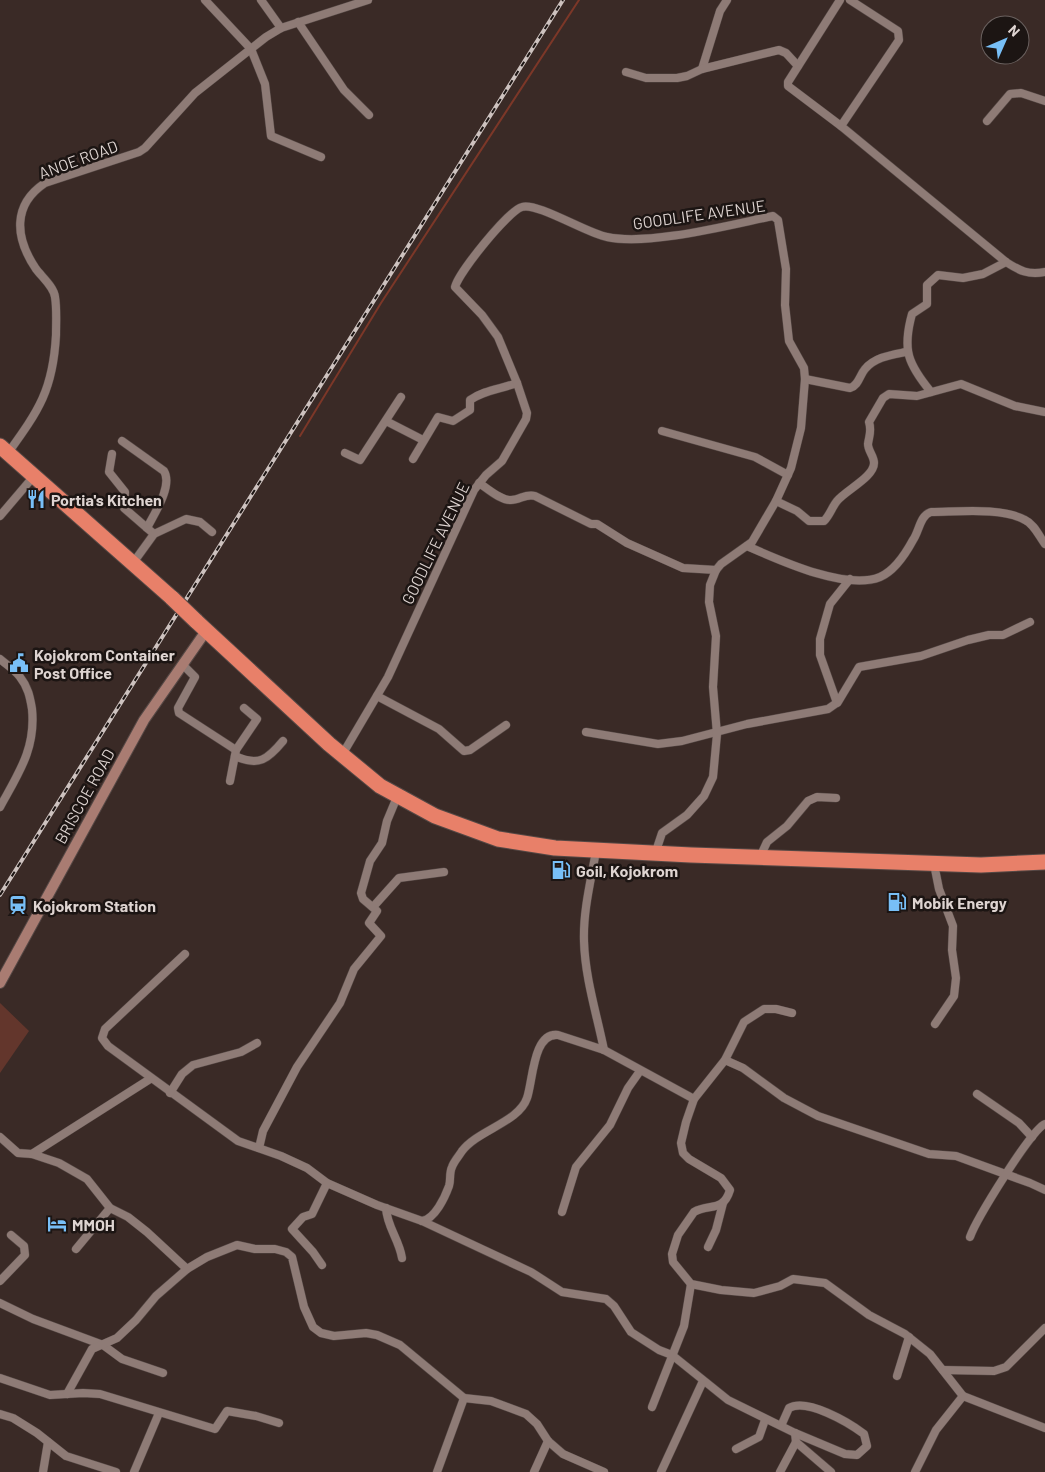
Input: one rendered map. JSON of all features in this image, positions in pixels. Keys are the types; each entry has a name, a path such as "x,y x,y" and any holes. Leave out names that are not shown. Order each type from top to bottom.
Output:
{"highway":[{"path":"4,449 134,562 342,755 397,797 435,816 498,839 527,845 596,851 934,864 1005,865 1045,862"}],"street":[{"path":"206,0 251,49 265,84 271,136 321,156"},
{"path":"261,0 281,28"},
{"name":"ANOE ROAD","path":"4,449 45,397 55,360 56,296 25,250 20,236 22,211 34,190 45,183 139,152 146,148 195,93 281,28 368,0"},
{"path":"702,69 720,11 727,0"},
{"path":"840,0 788,82 788,86 841,126 1006,262 1020,272 1032,274 1045,272"},
{"path":"841,126 899,40 900,35 898,31 850,0"},
{"path":"298,22 344,90 369,115"},
{"path":"626,72 646,78 687,76 702,69 779,50 786,53 798,66"},
{"path":"987,121 1010,94 1015,92 1045,101"},
{"name":"GOODLIFE AVENUE","path":"342,755 388,677 436,570 479,483 502,461 526,419 526,407 498,337 482,316 454,287 489,238 513,211 524,206 540,209 607,237 646,239 772,216 776,217 786,269 785,306 789,341 804,368 805,379 801,428 788,475 776,501 747,546 716,570"},
{"path":"931,392 915,372 906,352 912,314 927,304 925,291 930,280 938,275 963,278 983,274 1006,262"},
{"path":"805,379 850,388 856,384 865,369 874,362 884,356 906,352"},
{"path":"413,459 438,417 453,421 470,410 470,400 481,392 493,392 517,383"},
{"path":"776,501 796,511 809,521 824,521 837,502 851,487 864,479 872,468 874,463 868,446 871,430 869,422 883,398 889,394 917,396 961,384 1015,406 1045,412"},
{"path":"345,453 360,460 401,397"},
{"path":"386,420 423,440"},
{"path":"662,431 755,457 788,475"},
{"path":"122,442 164,471 167,476 166,485 147,528"},
{"path":"112,454 109,472 125,492 124,508 154,534"},
{"path":"0,516 34,476"},
{"path":"479,483 506,500 513,500 528,495 535,496 591,524 597,524 646,552 683,568 716,570 710,585 709,602 716,636 713,687 717,734 713,777 708,790 687,815 662,833 655,854"},
{"path":"747,546 808,571 850,579 878,578 886,574 912,543 924,517 931,512 988,512 1022,518 1031,524 1045,544"},
{"path":"134,562 154,534 191,519 200,522 212,532"},
{"path":"837,703 820,654 820,639 823,623 830,604 850,579"},
{"path":"586,732 658,744 717,734 747,724 828,709 837,703 859,667 921,656 989,634 1003,635 1030,622"},
{"name":"BRISCOE ROAD","path":"0,983 121,759 151,708 183,665 201,626"},
{"path":"0,659 19,675 26,686 30,697 33,721 33,733 28,754 0,807"},
{"path":"183,665 195,676 178,708 179,713 245,761 256,761 271,755 283,741"},
{"path":"377,696 439,729 464,750 470,750 506,725"},
{"path":"230,781 236,753 257,719 244,708"},
{"path":"259,1148 263,1132 297,1067 340,1003 354,969 380,937 369,925 377,912 362,899 361,893 370,860 382,843 387,821 397,797"},
{"path":"760,857 767,842 786,826 808,801 817,797 836,798"},
{"path":"596,851 585,918 584,942 604,1050"},
{"path":"934,864 939,889 953,926 952,950 956,978 954,996 935,1024"},
{"path":"373,907 399,878 444,872"},
{"path":"185,954 102,1034 102,1038 108,1046 150,1079 232,1137 307,1168 326,1183 422,1222 530,1272 562,1292 606,1299 614,1306 624,1326 631,1332 659,1350 672,1355 728,1400 765,1420 845,1454 857,1455 867,1446 864,1434 855,1427 812,1407 801,1404 789,1408 781,1426"},
{"path":"708,1247 716,1230 723,1203 730,1190 727,1182 689,1159 682,1148 682,1135 694,1099 725,1060 744,1022 753,1014 764,1009 776,1009 792,1013"},
{"path":"422,1222 430,1219 436,1210 449,1185 452,1166 468,1143 523,1106 530,1088 540,1045 545,1038 558,1035 604,1050 694,1099"},
{"path":"170,1093 182,1074 193,1065 241,1052 257,1043"},
{"path":"725,1060 743,1068 784,1098 818,1116 929,1154 956,1156 1005,1173 1045,1190"},
{"path":"562,1212 576,1167 610,1125 628,1088 640,1071"},
{"path":"32,1154 150,1079"},
{"path":"977,1094 1014,1118 1032,1137"},
{"path":"970,1237 981,1212 1005,1173 1032,1137 1045,1124"},
{"path":"0,1137 18,1154 32,1154 59,1163 87,1179 110,1208 128,1217 147,1232 187,1269"},
{"path":"322,1265 313,1252 292,1230 303,1217 312,1214 326,1183"},
{"path":"723,1203 694,1212 678,1235 672,1254 673,1262 691,1284 721,1290 754,1293 780,1286 793,1278 825,1283 869,1315 909,1337 930,1354 964,1396 1045,1428"},
{"path":"76,1249 110,1208"},
{"path":"386,1208 390,1227 398,1240 402,1258"},
{"path":"0,1281 25,1255 24,1246 11,1235"},
{"path":"67,1394 89,1352 117,1338 136,1320 156,1296 187,1269 212,1254 237,1245 286,1252 294,1261 295,1276 304,1307 313,1327 321,1333 334,1336 366,1333 377,1335 400,1345 464,1398 490,1401 526,1414 537,1424 548,1441 575,1461 604,1472"},
{"path":"652,1407 684,1326 691,1284"},
{"path":"0,1303 33,1319 103,1345 122,1359 163,1373"},
{"path":"943,1370 994,1371 1006,1367 1045,1328"},
{"path":"897,1376 909,1337"},
{"path":"0,1378 44,1394 100,1394 215,1429 227,1411 256,1416 279,1423"},
{"path":"661,1472 703,1381"},
{"path":"915,1472 940,1424 964,1396"},
{"path":"437,1472 464,1398"},
{"path":"134,1472 159,1413"},
{"path":"0,1414 13,1418 66,1456 116,1472"},
{"path":"736,1449 759,1437 765,1420"},
{"path":"794,1433 796,1442 831,1472"},
{"path":"534,1472 548,1441"},
{"path":"43,1472 48,1442"},
{"path":"780,1472 796,1442"}],"shaded area":[{"path":"0,1003 29,1031 0,1073"}],"waterway":[{"path":"300,436 381,303 579,0"}],"railway":[{"path":"0,895 563,0"}],"place":[{"name":"Portia's Kitchen","path":"36,499"},
{"name":"Kojokrom Container Post Office","path":"19,663"},
{"name":"Goil, Kojokrom","path":"561,870"},
{"name":"Mobik Energy","path":"897,902"},
{"name":"Kojokrom Station","path":"18,905"},
{"name":"MMOH","path":"57,1224"}]}
